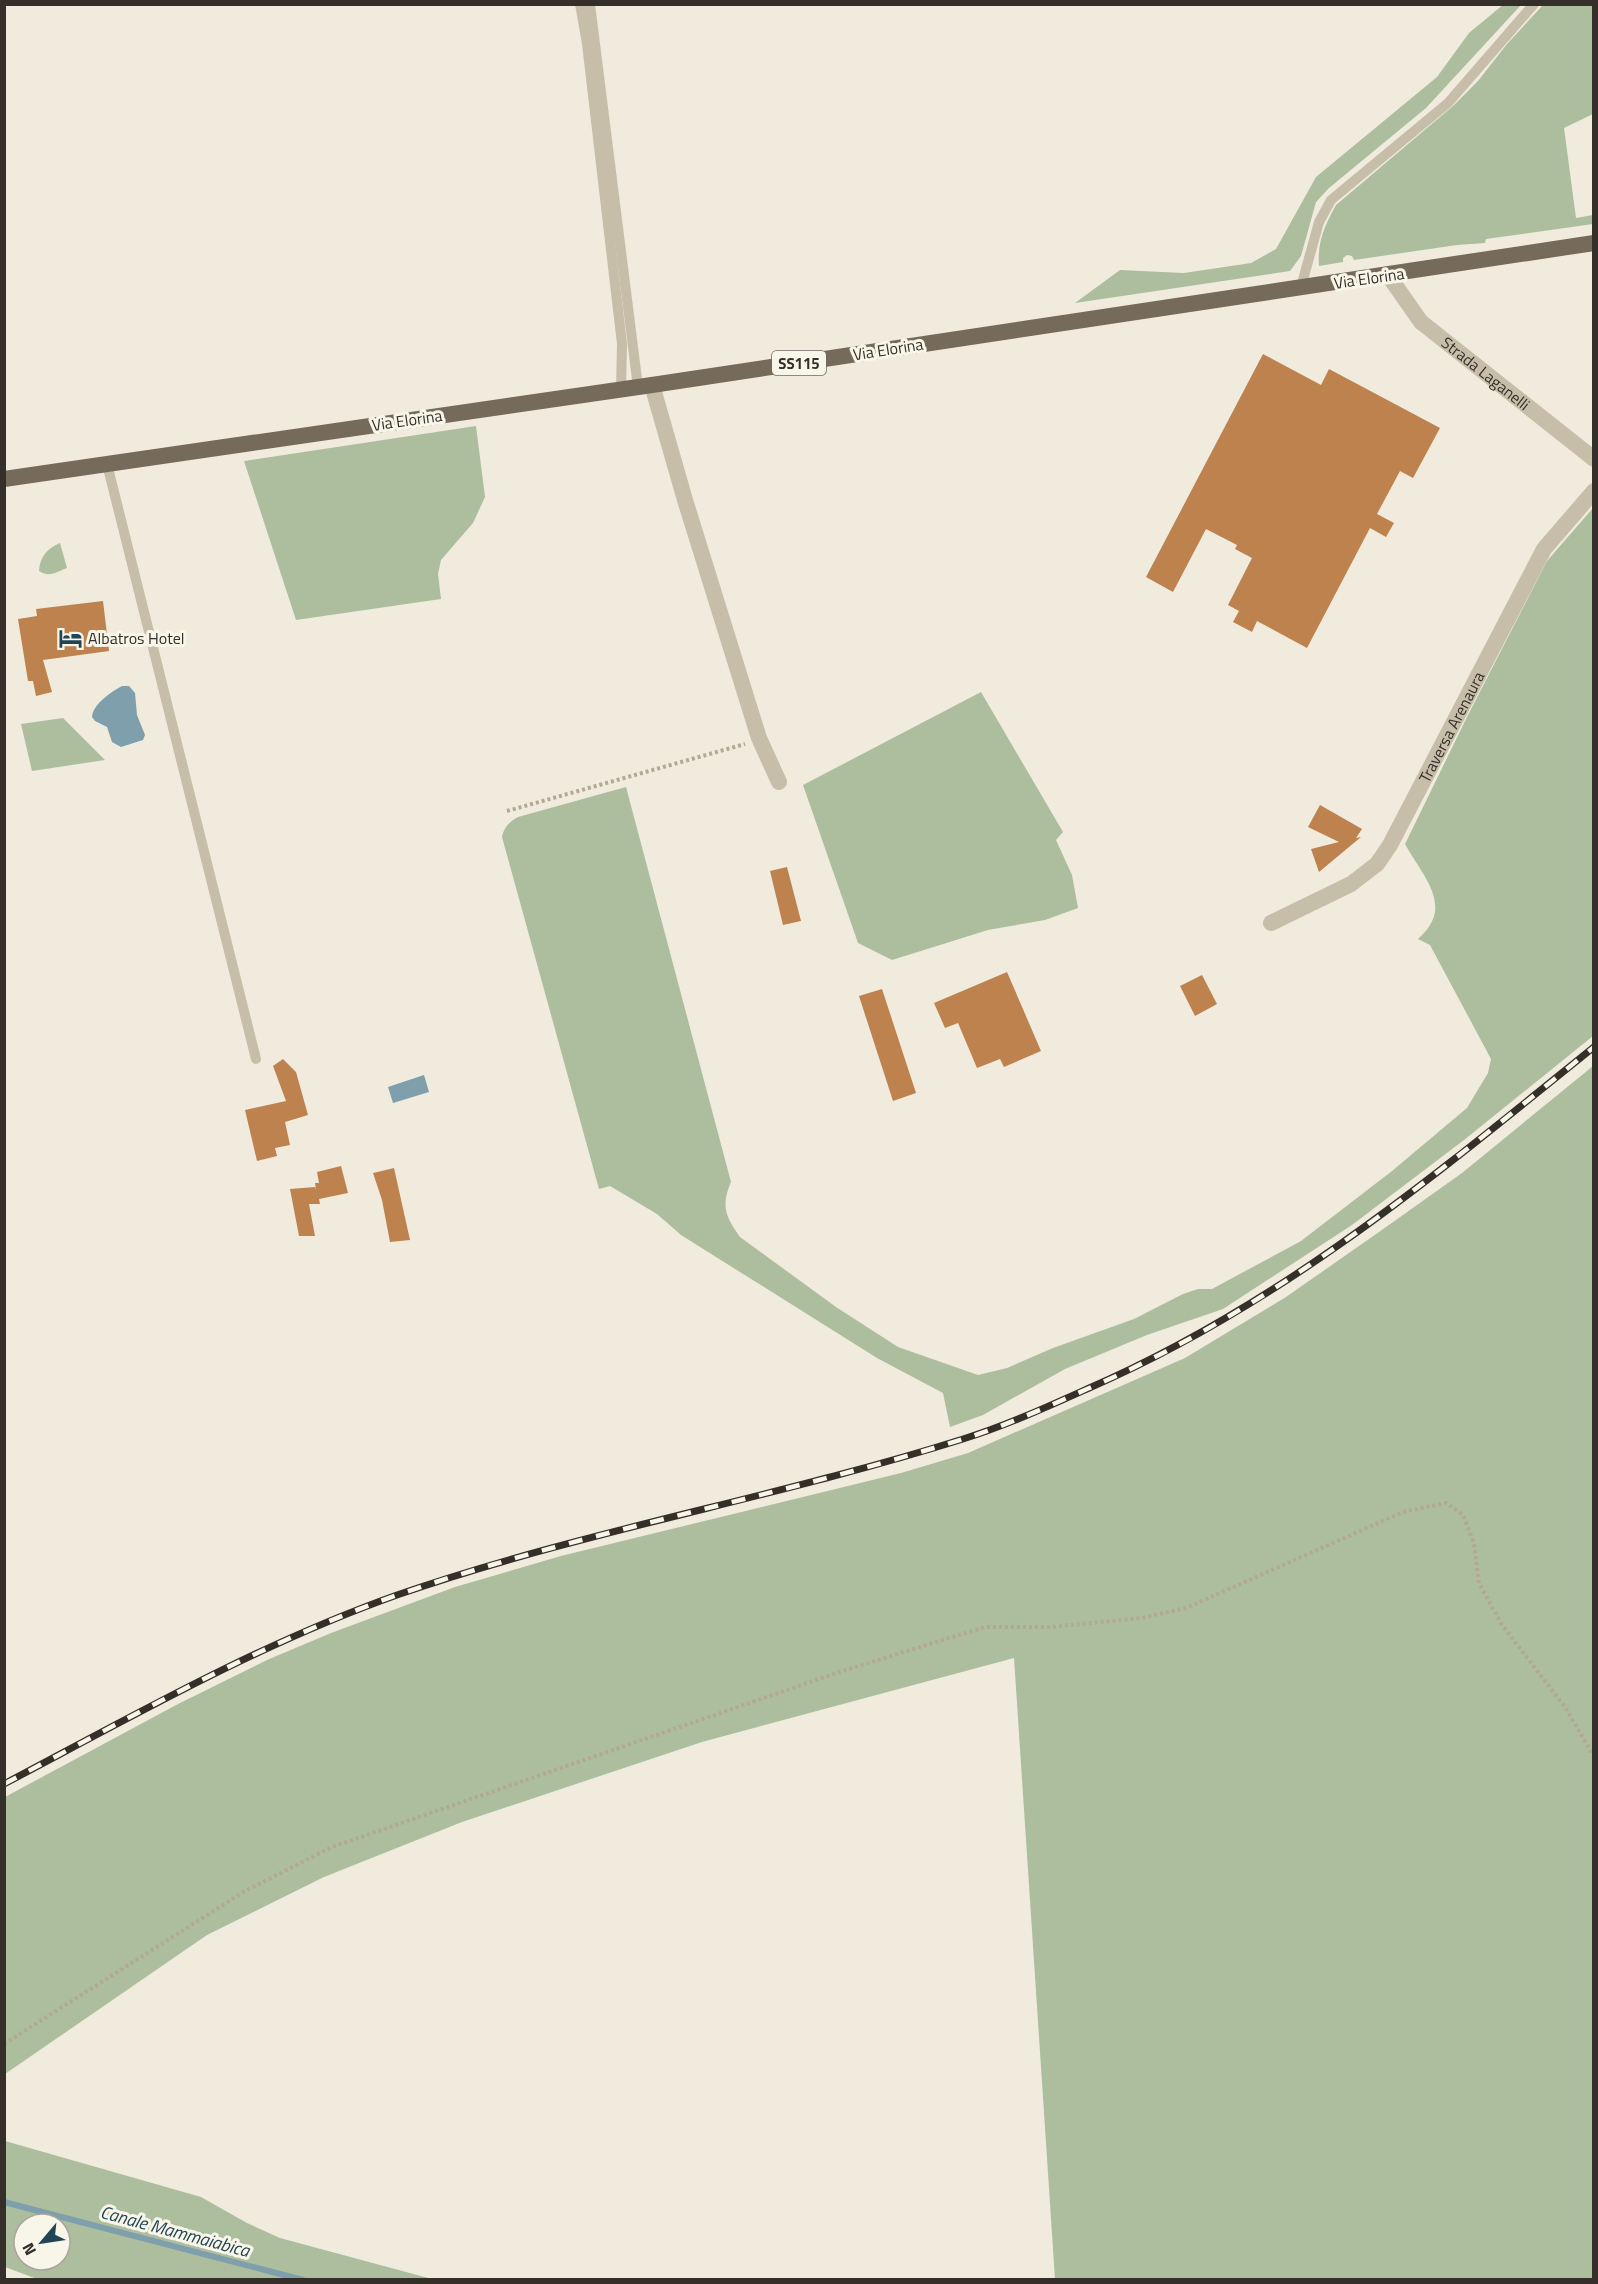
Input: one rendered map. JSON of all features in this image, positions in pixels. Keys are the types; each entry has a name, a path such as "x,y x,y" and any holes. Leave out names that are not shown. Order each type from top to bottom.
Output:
{"main road":[{"name":"Via Elorina","path":"4,479 645,386 1593,243"}],"street":[{"name":"Strada Laganelli","path":"1388,275 1421,322 1593,459"},
{"path":"645,386 685,500 759,738 779,782"},
{"name":"Traversa Arenaura","path":"1271,923 1351,884 1377,864 1390,845 1544,549 1593,491"}],"lane":[{"path":"580,4 622,345 621,389"},
{"path":"590,4 645,386"},
{"path":"1301,287 1319,222 1331,200 1448,103 1534,4"},
{"path":"107,464 256,1059"}],"path":[{"path":"507,811 736,747 759,738"},
{"path":"4,2044 245,1891 332,1847 839,1672 985,1627 1051,1628 1142,1618 1186,1608 1403,1512 1446,1503 1463,1515 1474,1543 1479,1583 1502,1625 1565,1707 1593,1757"}],"green space":[{"path":"1504,4 1521,5 1426,108 1329,188 1316,202 1301,256 1290,271 1075,303 1120,270 1184,273 1251,263 1276,249 1316,177 1437,77 1469,33"},
{"path":"1543,5 1593,5 1593,114 1564,128 1576,218 1593,215 1593,224 1486,239 1485,243 1354,260 1352,256 1347,255 1343,258 1343,262 1319,266 1319,249 1323,234 1336,205 1453,106 1478,81 1507,44"},
{"path":"476,426 485,497 473,523 441,560 438,574 441,599 296,620 244,461"},
{"path":"1593,508 1593,1036 1464,1140 1352,1225 1223,1309 1147,1335 1065,1369 983,1415 950,1427 943,1393 877,1358 681,1235 657,1214 610,1186 599,1189 502,837 507,825 518,817 626,787 731,1182 725,1204 728,1217 740,1237 836,1307 898,1347 978,1375 1007,1368 1053,1348 1134,1319 1183,1294 1198,1289 1212,1289 1301,1241 1392,1171 1467,1108 1488,1073 1491,1059 1430,945 1418,939 1429,927 1434,915 1435,904 1433,892 1405,844 1547,561"},
{"path":"60,543 67,568 50,574 39,571 45,554"},
{"path":"981,692 1063,832 1056,840 1072,875 1078,908 1045,920 988,930 892,960 858,943 803,785"},
{"path":"63,718 105,760 32,771 21,724"},
{"path":"1593,1066 1593,2279 1055,2279 1014,1658 702,1742 462,1822 324,1877 207,1935 5,2074 5,1797 178,1704 267,1660 331,1633 455,1587 561,1556 901,1473 968,1453 1185,1358 1286,1297 1462,1173"},
{"path":"5,2141 201,2197 247,2223 280,2238 432,2279 37,2279 18,2272 72,2272 72,2212 12,2212 12,2270 5,2267"}],"water":[{"path":"122,686 129,686 135,693 137,715 145,735 143,740 121,747 112,742 107,727 92,717 99,703"},
{"path":"424,1075 429,1092 393,1103 388,1087"}],"building":[{"path":"1263,354 1321,385 1329,369 1440,428 1413,478 1400,471 1377,514 1394,523 1386,537 1370,528 1307,648 1257,621 1252,632 1233,622 1239,611 1228,605 1252,558 1235,549 1237,545 1206,529 1173,592 1146,577"},
{"path":"103,601 109,651 43,660 52,692 36,696 33,681 28,681 18,619 37,616 36,609"},
{"path":"1320,805 1362,829 1356,838 1361,837 1319,872 1311,849 1339,842 1308,827"},
{"path":"787,867 801,921 783,925 770,871"},
{"path":"1007,972 1041,1051 1004,1067 1000,1059 977,1068 958,1023 945,1028 934,1003"},
{"path":"1202,975 1217,1004 1195,1016 1180,986"},
{"path":"882,989 916,1093 893,1101 859,996"},
{"path":"283,1059 296,1072 308,1115 285,1122 290,1145 275,1148 277,1156 257,1161 245,1110 286,1101 273,1066"},
{"path":"341,1166 348,1193 319,1199 320,1204 309,1204 315,1236 299,1236 290,1189 315,1187 316,1190 315,1183 319,1183 317,1172"},
{"path":"394,1168 410,1240 390,1242 382,1200 373,1173"}],"waterway":[{"name":"Canale Mammaiabica","path":"4,2202 303,2280"}],"railway":[{"path":"4,1784 246,1658 346,1614 397,1595 537,1552 893,1460 1010,1422 1087,1389 1157,1356 1225,1319 1289,1279 1352,1236 1474,1144 1594,1047"}],"place":[{"name":"Albatros Hotel","path":"70,638"}]}
